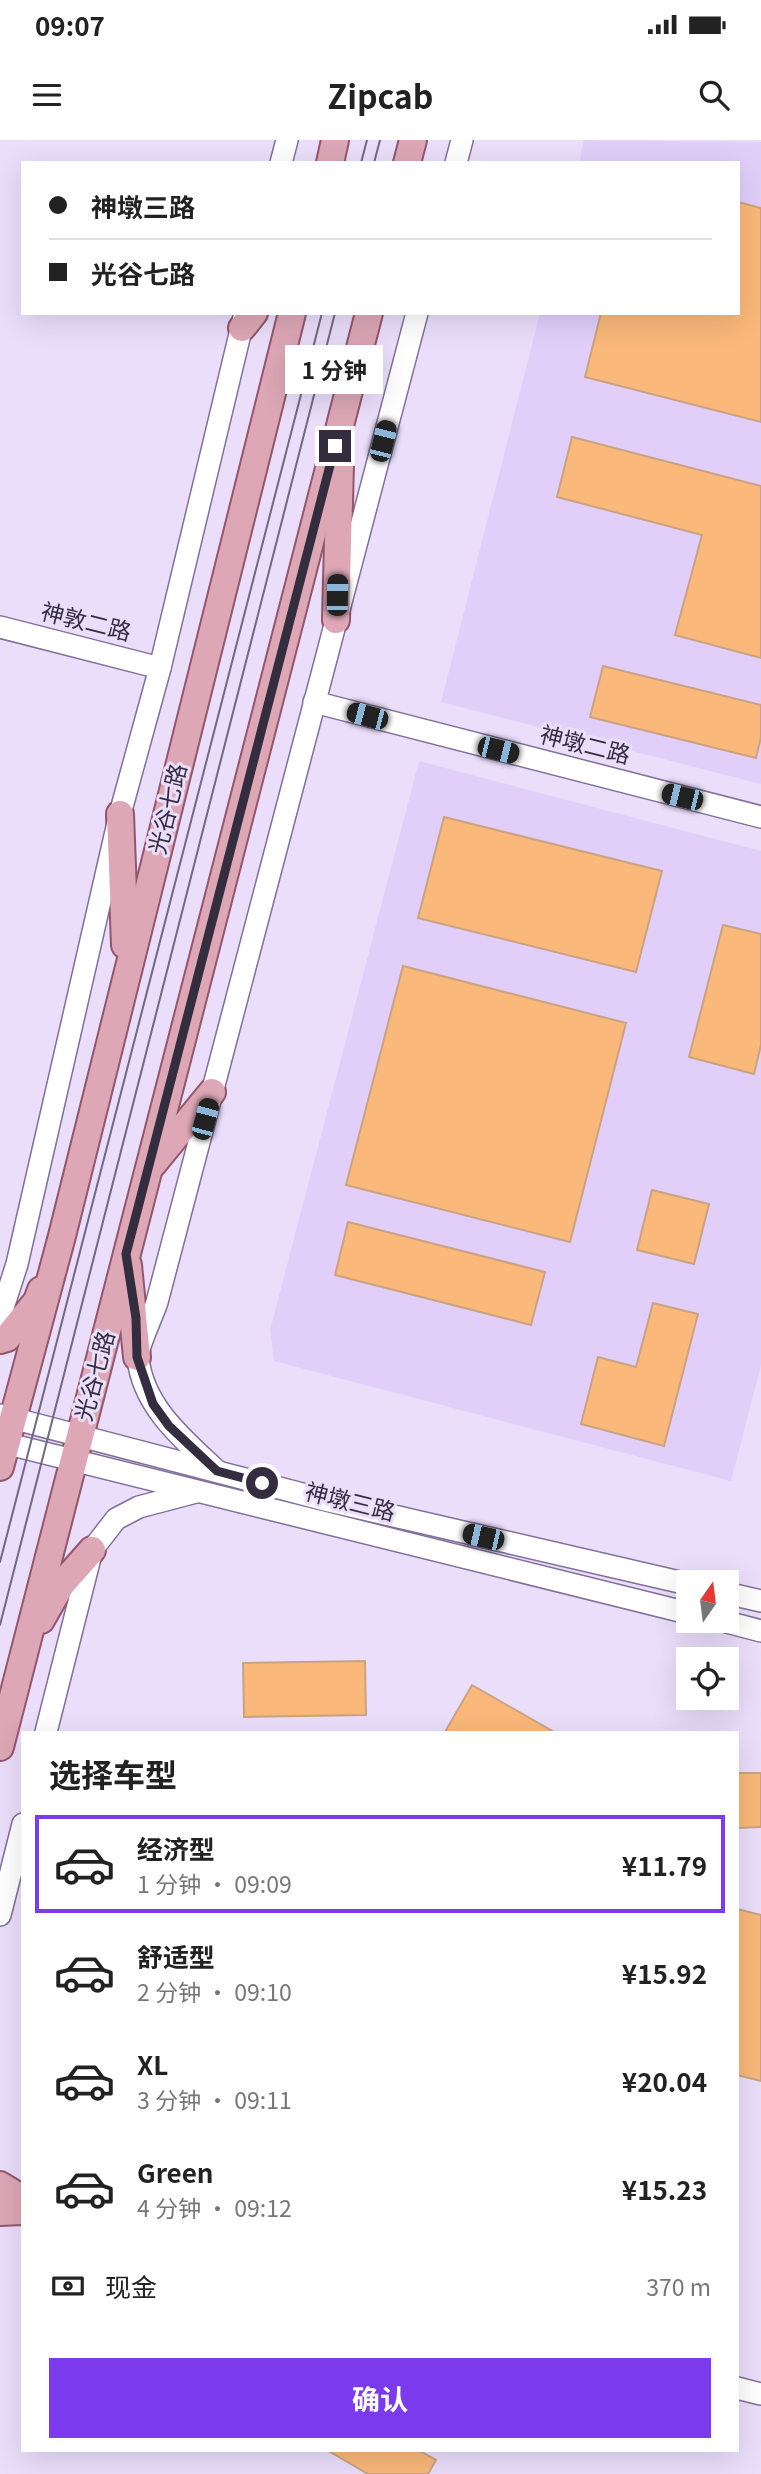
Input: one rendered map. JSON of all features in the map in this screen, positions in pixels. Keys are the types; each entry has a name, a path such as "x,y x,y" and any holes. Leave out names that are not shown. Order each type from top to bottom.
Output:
{"main road":[{"path":"330,161 335,140"},
{"name":"光谷七路","path":"2,1451 8,1417 62,1236 291,315"},
{"name":"光谷七路","path":"0,1747 368,315"},
{"path":"336,620 342,419"},
{"path":"120,814 127,972"},
{"path":"148,1170 212,1093"},
{"path":"0,1340 6,1338 37,1301 62,1236"},
{"path":"126,1254 136,1318 137,1357"},
{"path":"24,1649 61,1586 92,1550"},
{"path":"0,2185 21,2198"},
{"path":"0,2212 21,2211"}],"street":[{"path":"282,161 287,140"},
{"path":"457,161 462,140"},
{"path":"217,1471 169,1426 153,1404 137,1357 157,1302 415,315"},
{"path":"0,1317 17,1264 120,814 160,668 247,318"},
{"name":"神敦二路","path":"0,627 160,668"},
{"name":"神墩二路","path":"314,702 761,817"},
{"name":"神墩三路","path":"8,1417 76,1446 199,1491 676,1610"},
{"name":"神墩三路","path":"2,1451 76,1446 217,1471 329,1502 676,1581"},
{"path":"46,1731 92,1550 116,1519 139,1507 199,1491"},
{"path":"739,1596 761,1601"},
{"path":"739,1625 761,1631"},
{"path":"0,1915 21,1832"},
{"path":"739,2388 761,2394"}],"shaded area":[{"path":"584,140 761,142 761,784 441,702 539,315 740,315 740,161 579,161"},
{"path":"419,761 761,851 761,1365 731,1481 274,1361 270,1330"}],"building":[{"path":"740,203 761,208 761,422 585,377 600,315 740,315"},
{"path":"572,437 761,486 761,658 675,635 702,535 557,497"},
{"path":"603,666 761,705 761,737 756,758 590,717"},
{"path":"444,817 662,871 636,972 418,918"},
{"path":"723,925 761,934 761,1045 754,1074 689,1057"},
{"path":"403,966 626,1023 570,1242 346,1185"},
{"path":"652,1190 709,1204 694,1264 637,1250"},
{"path":"348,1222 545,1272 531,1325 335,1275"},
{"path":"653,1303 698,1314 664,1446 581,1424 598,1357 636,1367"},
{"path":"365,1661 366,1715 244,1717 243,1663"},
{"path":"472,1685 552,1731 446,1731"},
{"path":"739,1773 761,1773 761,1827 739,1828"},
{"path":"739,1910 761,1915 761,2081 739,2076"},
{"path":"330,2452 422,2452 436,2460 428,2474 368,2474"}],"tram line":[{"path":"362,161 367,140"},
{"path":"375,161 380,140"},
{"path":"0,1562 321,315"},
{"path":"0,1625 334,315"}],"route":[{"path":"262,1483 217,1471 169,1426 153,1404 137,1357 136,1318 126,1254 335,446"}]}
